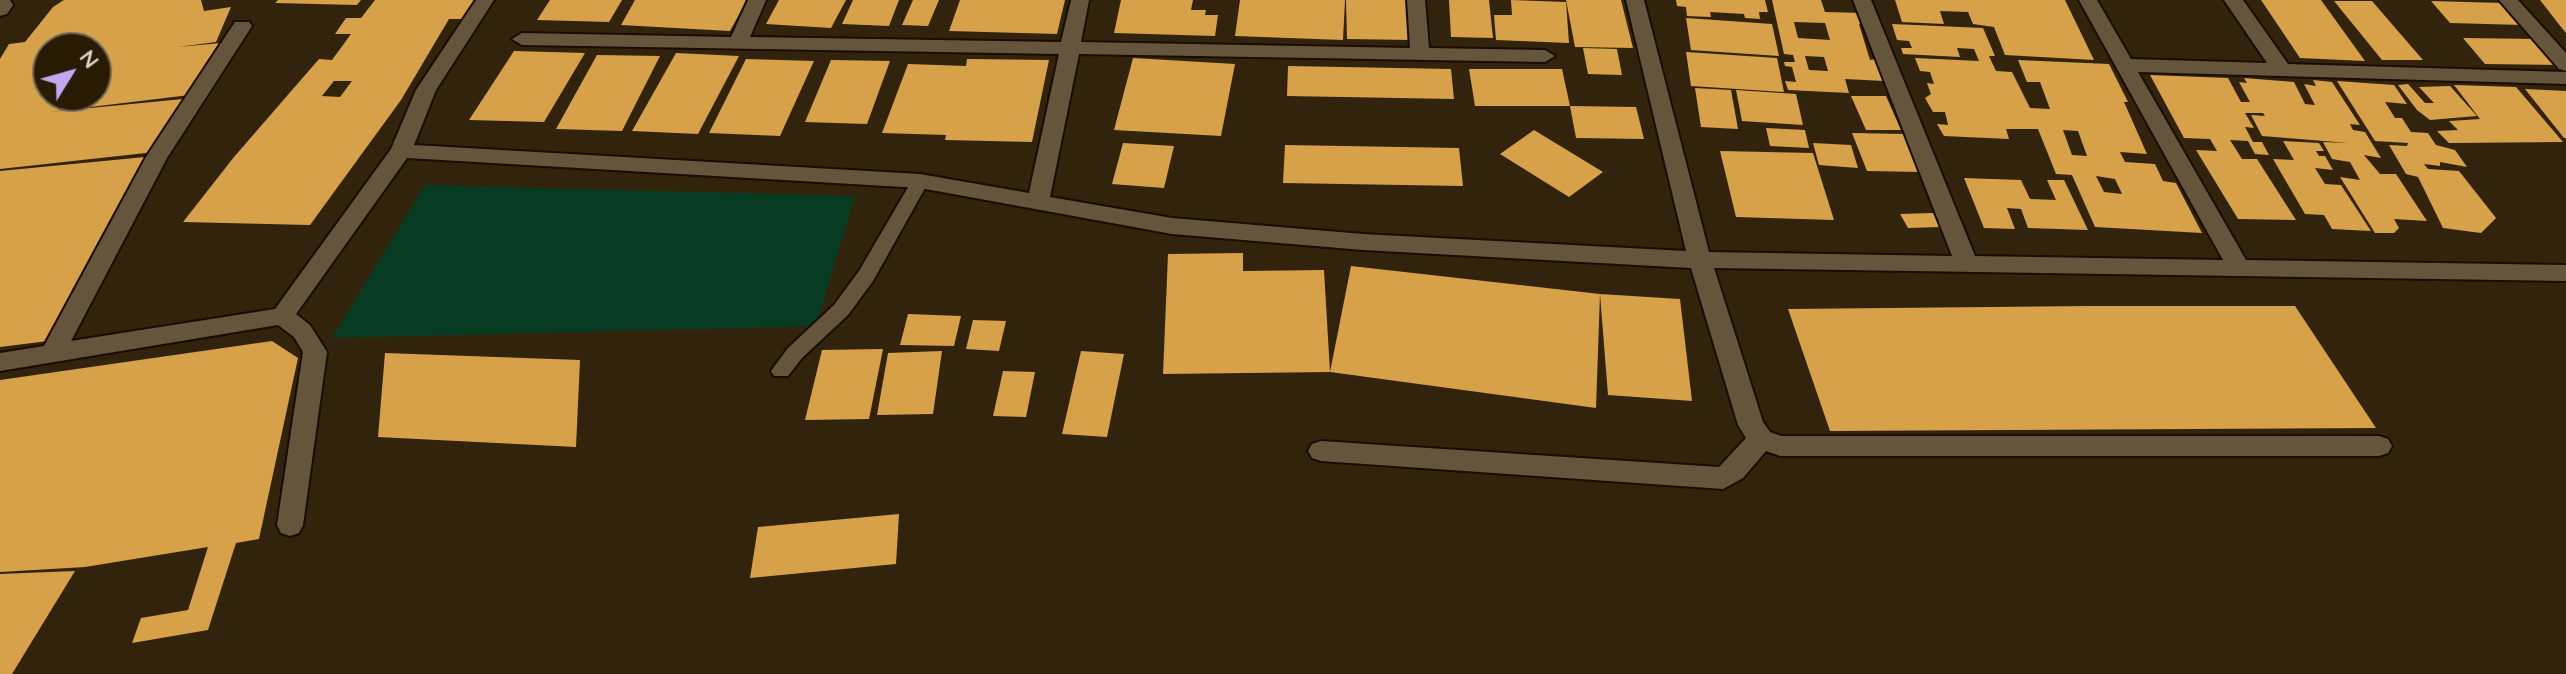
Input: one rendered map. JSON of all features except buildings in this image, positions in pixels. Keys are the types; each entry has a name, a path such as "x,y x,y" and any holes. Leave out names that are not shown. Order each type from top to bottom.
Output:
{"street":[{"path":"0,0 4,5 0,10"},
{"path":"0,362 282,316 401,151 426,90 485,0"},
{"path":"738,43 757,0"},
{"path":"1038,202 1080,0"},
{"path":"1416,0 1420,54"},
{"path":"1635,0 1700,260 1751,425 1761,439 1780,446 2379,446"},
{"path":"1862,0 1967,265"},
{"path":"2088,0 2240,270"},
{"path":"2233,0 2282,70"},
{"path":"2508,0 2566,65"},
{"path":"52,354 157,157 242,26"},
{"path":"522,39 1545,56"},
{"path":"2124,65 2566,78"},
{"path":"401,151 920,181 1188,227 1378,243 1700,260 2566,273"},
{"path":"282,316 302,331 315,352 290,525"},
{"path":"1321,451 1723,478 1734,471 1761,439"}],"lane":[{"path":"781,371 795,353 841,310 866,276 920,181"}],"green space":[{"path":"425,185 855,196 816,326 332,338"}]}
